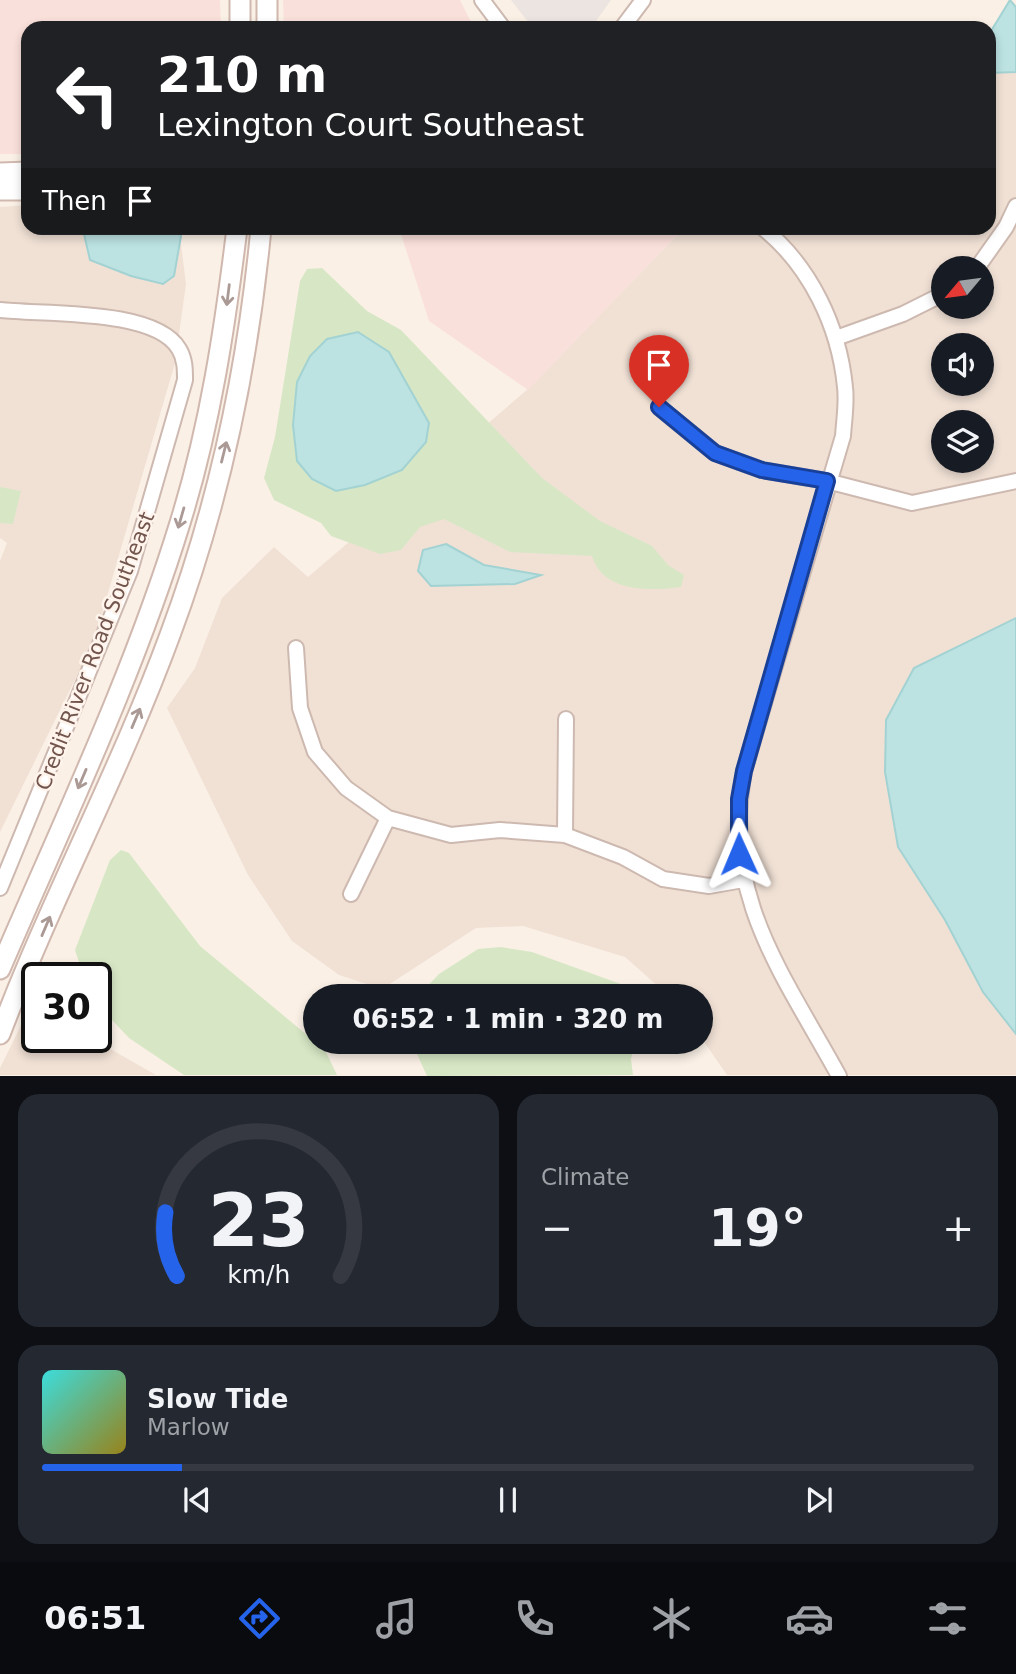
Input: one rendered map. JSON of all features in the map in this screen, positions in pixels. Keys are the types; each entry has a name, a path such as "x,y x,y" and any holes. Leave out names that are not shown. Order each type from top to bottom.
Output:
{"main road":[{"path":"240,0 240,21"},
{"path":"267,0 267,21"},
{"path":"0,173 21,172"},
{"path":"0,190 21,190"},
{"path":"0,969 125,678 180,522 218,362 236,235"},
{"path":"0,1034 155,674 188,580 232,420 252,307 260,235"}],"street":[{"path":"482,0 498,21"},
{"path":"627,21 643,0"},
{"path":"985,256 1006,227 1016,206"},
{"path":"769,235 812,281 836,338 846,388 843,436 827,481 744,771 738,826 743,880 761,932 839,1076"},
{"path":"836,338 931,301"},
{"name":"Credit River Road Southeast","path":"0,310 99,315 156,330 179,347 185,370 178,411 130,571 0,888"},
{"path":"659,407 715,453 762,470 827,481 912,503 1016,481"},
{"path":"296,648 300,708 315,752 346,788 388,818 451,835 500,830 565,835 622,857 663,879 709,886 743,880"},
{"path":"565,835 566,719"},
{"path":"351,894 388,818"}],"shaded area":[{"path":"0,0 220,0 221,21 21,21 21,154 0,154"},
{"path":"283,0 460,0 471,21 284,21"},
{"path":"511,0 611,0 596,21 528,21"},
{"path":"996,38 1016,38 1016,1075 727,1075 712,1054 713,984 655,984 625,957 523,926 476,928 390,984 367,984 339,975 292,941 248,875 167,708 195,668 222,598 274,547 308,577 528,389 677,235 996,235"},
{"path":"21,206 21,235 180,235 186,284 175,363 94,641 0,832 0,561 7,543 0,538 0,207"},
{"path":"401,235 677,235 528,390 429,321"},
{"path":"21,1025 21,1053 112,1053 112,1050 156,1075 0,1075 0,1068"}],"green space":[{"path":"322,268 367,311 401,330 542,478 600,521 652,546 668,565 684,575 681,587 629,587 606,577 592,556 510,552 444,519 420,527 401,550 380,554 331,536 321,523 274,500 264,478 275,437 300,281 307,269"},
{"path":"0,487 21,491 13,524 0,523"},
{"path":"121,850 129,853 200,946 303,1032 303,1054 327,1054 337,1075 184,1075 129,1038 112,1020 112,962 79,962 75,950 110,860"},
{"path":"501,947 532,952 621,984 429,984 439,974 478,949"},
{"path":"417,1054 632,1054 633,1075 427,1076"}],"water":[{"path":"1010,0 1016,7 1016,72 996,73 996,23"},
{"path":"84,235 181,236 174,276 163,284 131,276 90,260"},
{"path":"358,332 389,352 429,423 426,442 402,470 365,485 336,491 312,479 297,461 293,425 297,382 310,356 327,339"},
{"path":"446,544 484,565 541,575 515,584 431,586 418,571 423,550"},
{"path":"1016,618 1016,1034 983,992 945,920 898,847 885,772 886,720 914,668"}],"route":[{"path":"659,407 715,453 762,470 827,481 744,771 739,799 739,854"}]}
